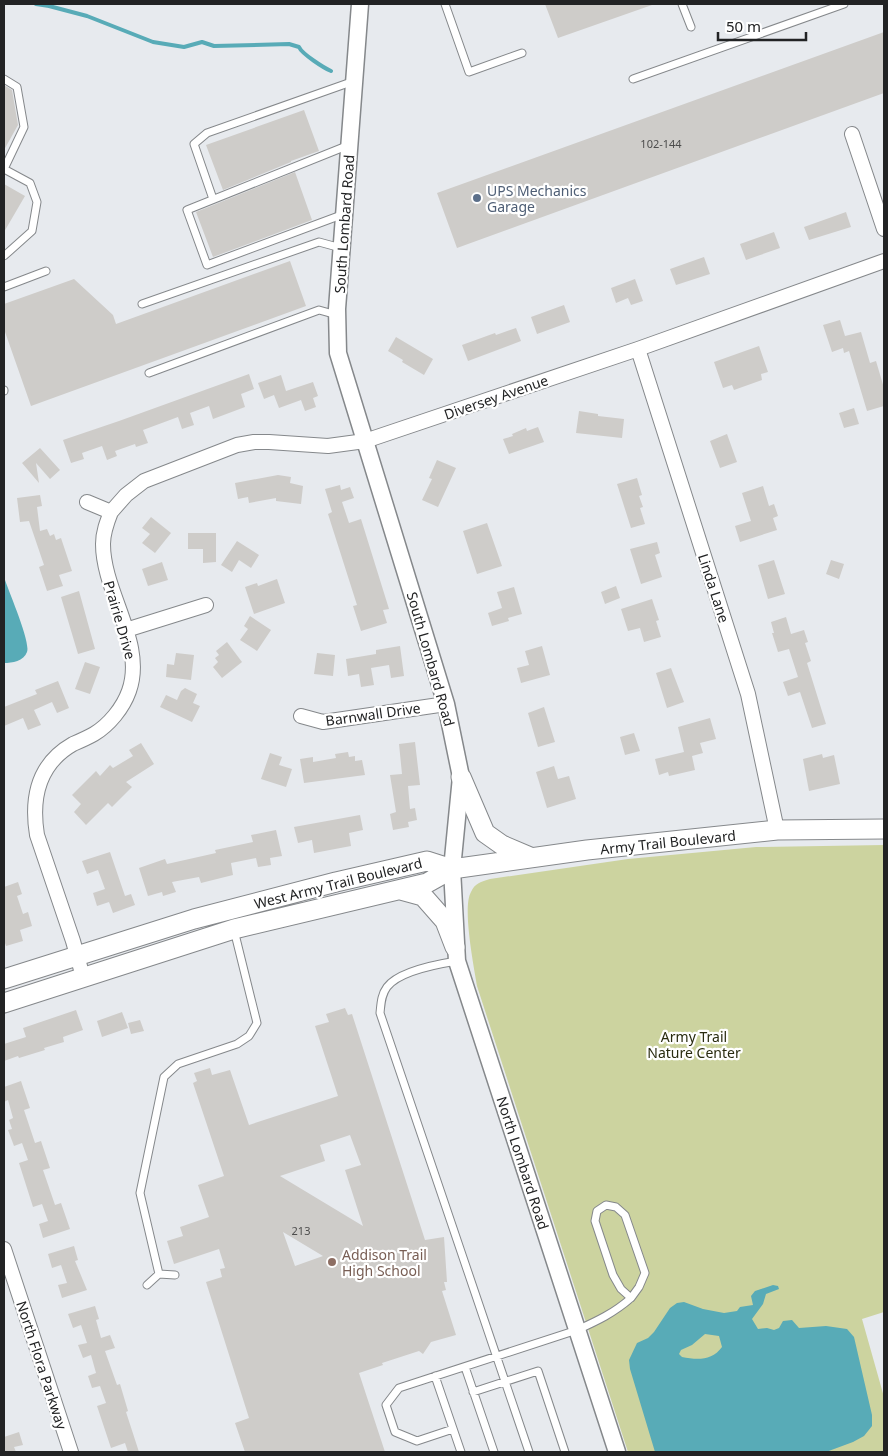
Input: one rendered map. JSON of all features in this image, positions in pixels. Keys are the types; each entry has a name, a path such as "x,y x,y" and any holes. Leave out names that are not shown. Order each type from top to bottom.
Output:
{"main road":[{"path":"461,777 485,833 502,846 531,858"},
{"name":"Army Trail Boulevard","path":"452,869 586,850 777,830 884,828"},
{"name":"West Army Trail Boulevard","path":"4,979 194,919 336,882 427,861 452,869"},
{"name":"West Army Trail Boulevard","path":"4,1003 234,929 426,883 452,869"},
{"path":"400,889 423,896 445,921 456,954"},
{"path":"230,910 234,929"}],"street":[{"name":"South Lombard Road","path":"360,4 337,316 338,353 446,704 461,777 452,869"},
{"path":"852,134 884,229"},
{"name":"Diversey Avenue","path":"111,512 133,488 144,481 237,445 269,442 367,448 884,261"},
{"name":"Linda Lane","path":"638,349 748,694 777,830"},
{"path":"87,502 111,512"},
{"name":"Prairie Drive","path":"83,977 37,835 34,818 35,801 40,780 49,764 60,753 93,735 105,726 126,698 133,672 132,652 108,581 105,561 103,544 105,527 111,512"},
{"path":"126,630 206,605"},
{"name":"Barnwall Drive","path":"301,716 323,722 446,704"},
{"name":"North Lombard Road","path":"452,869 456,954 618,1452"},
{"name":"North Flora Parkway","path":"4,1248 72,1452"}],"lane":[{"path":"445,4 469,72 522,53"},
{"path":"682,4 691,27"},
{"path":"633,79 844,4"},
{"path":"4,80 17,87 24,127 4,169 30,183 37,202 32,230 4,256"},
{"path":"212,199 194,144 199,139 207,133 355,81"},
{"path":"344,214 207,265 187,210 350,145"},
{"path":"142,304 319,242 342,248"},
{"path":"4,288 46,271"},
{"path":"149,373 319,310 337,316"},
{"path":"160,1274 140,1193 164,1077 178,1064 237,1044 249,1036 257,1023 234,929"},
{"path":"456,954 434,965 401,977 387,986 381,1000 380,1014 529,1452"},
{"path":"453,1429 417,1441 395,1432 386,1405 400,1388 577,1330 602,1319 631,1298 639,1287 645,1273 625,1215 616,1207 606,1205 597,1211 595,1221 613,1275 620,1289 631,1298"},
{"path":"147,1285 160,1274 175,1275"},
{"path":"465,1367 494,1452"},
{"path":"473,1392 538,1371 565,1452"},
{"path":"435,1376 461,1452"}],"green space":[{"name":"Army Trail Nature Center","path":"884,845 884,1312 862,1319 884,1397 884,1452 628,1452 477,986 468,923 471,892 476,885 490,879 628,859 756,847"}],"water":[{"path":"4,577 23,627 27,652 21,659 4,663"},
{"path":"773,1285 778,1286 779,1289 766,1294 763,1304 752,1319 758,1329 767,1328 774,1330 779,1328 783,1321 792,1320 799,1328 826,1326 847,1329 854,1337 872,1415 872,1426 864,1436 826,1452 655,1452 630,1369 629,1360 637,1343 648,1338 654,1332 670,1308 677,1303 684,1302 703,1309 724,1313 737,1311 740,1307 753,1305 751,1296 755,1291","holes":["705,1334 719,1336 722,1347 714,1355 693,1359 682,1357 679,1354 681,1350 692,1345"]}],"building":[{"path":"545,4 652,4 652,5 558,38"},
{"path":"884,32 884,93 457,248 437,193"},
{"path":"4,85 12,90 18,125 4,150"},
{"path":"304,110 319,151 223,190 206,145"},
{"path":"295,172 312,220 213,257 196,212"},
{"path":"4,184 25,196 4,232"},
{"path":"846,212 851,227 809,240 804,227"},
{"path":"774,232 780,248 746,260 740,244"},
{"path":"704,257 710,274 676,285 670,269"},
{"path":"290,261 306,306 31,406 4,329 4,304 74,279 113,315 116,324"},
{"path":"635,279 643,301 631,305 628,298 616,303 611,288"},
{"path":"564,305 570,322 537,334 531,317"},
{"path":"840,320 845,336 861,332 870,363 876,361 884,388 884,406 867,411 849,351 844,353 843,348 832,352 823,325"},
{"path":"516,328 521,341 468,361 462,345 495,333 496,335"},
{"path":"396,337 433,359 424,375 388,351"},
{"path":"759,346 768,372 761,374 762,380 734,390 732,385 723,388 714,362"},
{"path":"249,374 254,389 241,394 245,407 213,419 209,406 190,413 194,425 182,429 178,417 143,430 148,443 136,447 135,444 115,451 117,456 107,460 102,446 82,453 84,459 71,463 63,440"},
{"path":"281,375 286,391 313,382 318,396 313,398 316,407 305,411 301,400 279,408 274,395 264,399 258,383"},
{"path":"854,408 859,424 844,428 839,413"},
{"path":"579,411 598,414 598,416 624,419 622,438 576,433"},
{"path":"538,427 544,442 509,454 503,439 513,436 512,434 526,428 527,431"},
{"path":"727,434 737,462 720,468 710,441"},
{"path":"40,448 60,470 50,479 36,463 39,483 22,463"},
{"path":"437,460 456,468 438,507 422,500 432,479 429,478"},
{"path":"278,475 291,477 290,483 303,486 301,504 276,501 276,498 249,503 248,497 238,499 235,483"},
{"path":"637,478 642,495 639,496 643,507 640,508 645,524 631,528 617,484"},
{"path":"340,485 341,490 350,487 354,498 342,502 349,523 361,519 389,609 383,610 387,623 361,631 353,606 357,605 328,514 332,512 325,489"},
{"path":"763,486 769,506 774,504 778,516 773,518 777,530 740,542 735,526 751,521 742,493"},
{"path":"40,495 42,506 37,507 40,531 47,529 50,536 54,534 56,540 61,538 72,571 59,575 63,586 47,591 39,567 44,565 29,521 20,522 17,498"},
{"path":"151,517 171,533 155,553 142,543 150,534 142,528"},
{"path":"487,523 502,566 477,574 463,531"},
{"path":"188,533 216,533 216,562 203,563 203,549 188,549"},
{"path":"237,541 259,555 251,568 239,560 232,572 221,565"},
{"path":"657,542 660,553 655,555 662,577 641,584 630,549"},
{"path":"774,560 785,594 768,599 758,565"},
{"path":"831,560 844,564 839,579 826,574"},
{"path":"162,562 168,580 148,586 142,569"},
{"path":"277,579 285,603 254,614 245,587 257,583 258,586"},
{"path":"616,586 620,598 605,604 601,592"},
{"path":"514,587 522,614 508,618 509,621 492,626 488,613 502,608 497,592"},
{"path":"79,591 95,649 78,654 61,597"},
{"path":"652,599 659,620 656,621 661,637 644,642 640,628 628,631 621,609"},
{"path":"250,616 271,630 257,651 240,640 248,629 244,626"},
{"path":"786,617 791,634 804,630 808,642 805,643 811,661 807,663 826,724 812,728 800,692 788,696 783,682 798,677 789,649 778,652 772,633 774,633 771,622"},
{"path":"227,642 242,662 222,678 213,667 218,662 215,658 219,655 216,651"},
{"path":"400,646 404,676 391,678 389,665 371,668 374,685 361,687 359,674 348,676 346,659 376,654 376,650"},
{"path":"542,646 550,675 521,683 517,668 529,665 525,651"},
{"path":"176,653 194,655 191,680 166,677 167,664 174,665"},
{"path":"317,653 335,655 333,676 314,674"},
{"path":"85,662 100,667 90,694 75,689"},
{"path":"671,668 684,702 667,708 656,673"},
{"path":"58,681 69,708 57,713 52,702 34,710 41,725 28,730 23,718 4,726 4,707 37,694 35,690"},
{"path":"185,688 197,694 193,703 200,706 192,722 160,707 166,695 177,700 181,691"},
{"path":"544,707 555,742 538,747 528,713"},
{"path":"710,718 716,739 700,743 703,753 692,756 695,770 669,776 668,772 659,775 655,759 684,752 678,727"},
{"path":"634,733 640,751 625,755 620,737"},
{"path":"415,742 420,785 408,786 410,809 415,808 417,820 408,822 409,827 393,830 390,814 396,812 390,775 402,774 399,744"},
{"path":"141,743 154,764 126,782 132,787 112,807 108,803 86,825 74,812 81,804 72,795 96,771 100,776 110,765 113,768 133,756 129,750"},
{"path":"348,752 349,757 355,756 355,761 362,760 365,775 304,783 300,759 313,757 313,762 336,758 335,754"},
{"path":"270,753 282,757 279,765 292,769 286,787 261,779"},
{"path":"822,754 823,758 834,755 840,784 809,791 803,759"},
{"path":"554,766 558,779 569,776 576,799 547,808 536,772"},
{"path":"360,815 363,830 349,833 351,846 314,853 312,840 298,843 294,827"},
{"path":"276,830 282,856 270,858 271,865 258,867 256,858 231,863 233,875 201,883 199,877 172,882 176,892 163,896 162,892 148,896 139,868 165,859 167,864 216,853 215,850 253,842 251,835"},
{"path":"110,852 125,896 131,894 135,905 113,913 109,902 97,906 93,893 105,889 98,870 87,874 82,861"},
{"path":"18,882 22,894 17,896 23,914 28,912 32,926 20,930 23,941 6,946 4,940 4,887"},
{"name":"Addison Trail High School","path":"345,1008 348,1015 352,1014 425,1240 444,1237 447,1282 444,1282 446,1290 442,1291 456,1335 431,1342 423,1354 419,1351 359,1373 385,1452 245,1452 235,1423 249,1418 206,1282 222,1277 220,1269 225,1268 219,1249 174,1264 167,1241 183,1236 180,1227 209,1217 198,1185 224,1176 193,1083 197,1081 194,1073 210,1068 212,1075 230,1070 249,1125 338,1096 315,1026 329,1022 326,1014","holes":["350,1135 361,1165 345,1170 363,1226 280,1176 325,1161 320,1145","283,1232 323,1256 295,1266"]},
{"path":"76,1010 83,1030 63,1037 64,1042 44,1048 45,1050 4,1061 4,1044 26,1037 23,1028"},
{"path":"122,1012 128,1028 102,1037 97,1021"},
{"path":"140,1020 144,1031 131,1034 128,1023"},
{"path":"21,1081 30,1108 24,1110 35,1143 41,1141 50,1168 43,1170 55,1205 61,1203 70,1229 43,1238 39,1224 48,1221 42,1204 33,1207 19,1163 28,1160 22,1143 14,1146 8,1130 12,1129 9,1120 13,1118 8,1100 4,1102 4,1087"},
{"path":"74,1246 78,1260 75,1261 87,1290 62,1298 58,1285 67,1283 61,1265 52,1268 48,1254"},
{"path":"95,1306 99,1319 96,1320 101,1338 110,1335 115,1348 105,1351 117,1385 120,1384 128,1411 126,1412 139,1452 128,1452 125,1443 111,1448 97,1406 106,1403 100,1386 92,1388 88,1376 96,1373 91,1355 83,1358 78,1345 87,1343 81,1325 73,1328 68,1314"},
{"path":"19,1432 23,1445 14,1447 16,1452 4,1452 4,1437"}],"waterway":[{"path":"36,4 87,16 153,42 184,47 202,42 214,46 289,44 299,47 309,57 331,71"}],"place":[{"name":"UPS Mechanics Garage","path":"477,198"},
{"name":"Addison Trail High School","path":"332,1262"}]}
